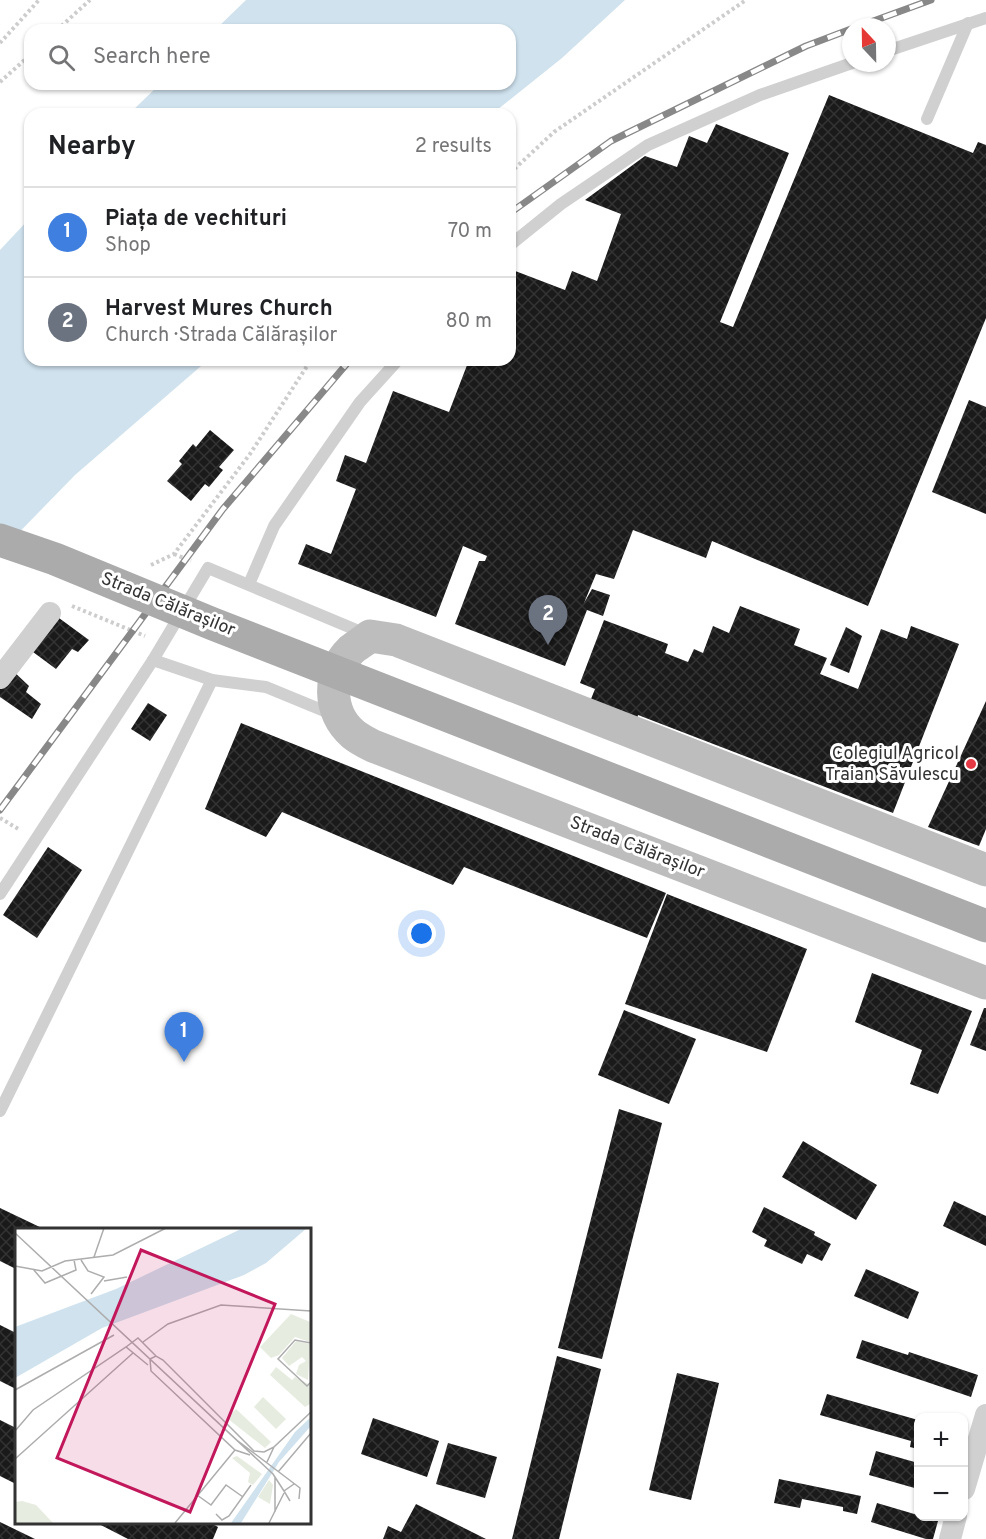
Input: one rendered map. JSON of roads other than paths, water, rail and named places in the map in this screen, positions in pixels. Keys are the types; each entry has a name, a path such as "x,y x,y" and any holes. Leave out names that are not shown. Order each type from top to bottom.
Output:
{"main road":[{"name":"Strada Călărașilor","path":"0,540 55,559 213,624 986,926"}],"street":[{"path":"0,678 50,613"},
{"path":"338,717 333,694 335,672 350,651 370,636 396,640 986,870"},
{"name":"Strada Călărașilor","path":"338,717 353,734 373,746 986,983"},
{"path":"968,1473 986,1415"},
{"path":"950,1539 955,1521"},
{"path":"960,1539 961,1521"}],"lane":[{"path":"896,48 986,18"},
{"path":"927,119 968,23"},
{"path":"516,239 561,204 648,145 760,95 842,66"},
{"path":"249,584 274,526 360,402 393,366"},
{"path":"0,894 153,660 208,568 370,636"},
{"path":"153,660 212,681 266,687 338,717"},
{"path":"0,1111 212,681"}],"water":[{"path":"246,0 625,0 562,58 500,108 135,108 154,90 516,90 516,24 221,24"},
{"path":"24,224 24,366 201,366 75,475 0,552 0,250"}],"railway":[{"path":"882,18 931,0"},
{"path":"516,209 611,141 806,46 842,32"},
{"path":"0,810 223,509 345,366"}],"place":[{"name":"Harvest Mures Church","path":"548,645"},
{"name":"Colegiul Agricol Traian Săvulescu","path":"971,764"},
{"name":"Piața de vechituri","path":"184,1062"}]}
